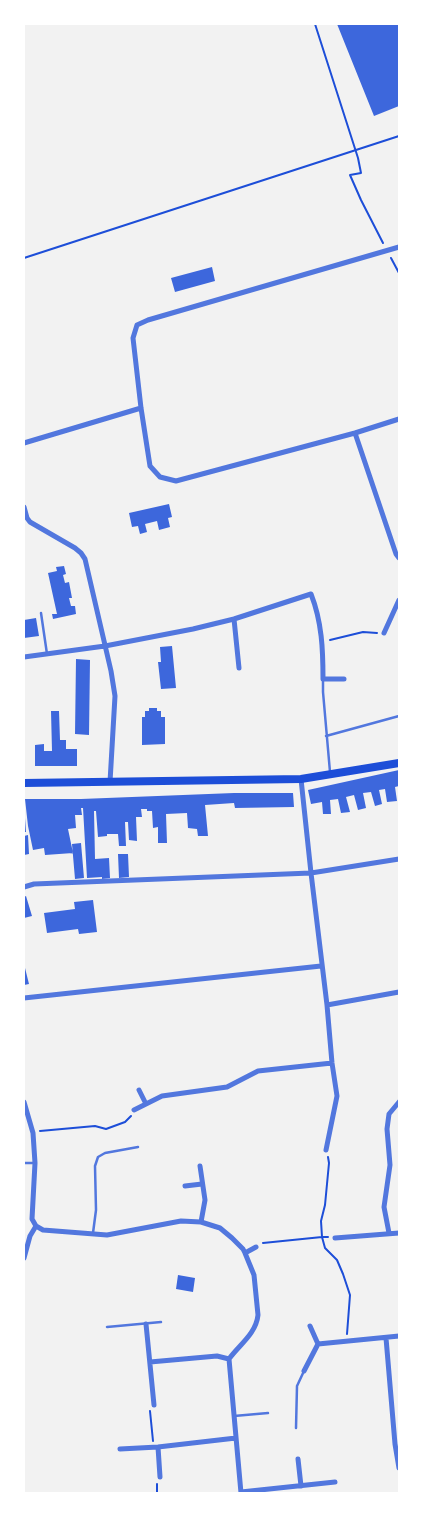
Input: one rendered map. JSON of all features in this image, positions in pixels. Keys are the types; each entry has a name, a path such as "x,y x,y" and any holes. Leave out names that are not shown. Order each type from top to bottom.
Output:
{"main road":[{"path":"24,783 301,779 399,763"}],"street":[{"path":"399,247 148,320 137,325 133,338 150,466 160,477 176,481 355,433 399,419"},
{"path":"24,443 141,408"},
{"path":"355,433 396,554 399,558"},
{"path":"24,507 30,522 75,548 86,559 115,696 110,782"},
{"path":"24,657 105,646 193,629 234,619 312,594 323,642 323,679 344,679"},
{"path":"384,633 399,600"},
{"path":"234,619 239,668"},
{"path":"301,779 310,873 337,1096 326,1150"},
{"path":"24,887 34,884 310,873 399,859"},
{"path":"24,998 321,966"},
{"path":"327,1005 399,992"},
{"path":"134,1110 162,1096 227,1087 258,1071 332,1063"},
{"path":"138,1090 146,1104"},
{"path":"24,1102 33,1132 35,1163 32,1219 36,1226 43,1230 107,1235 181,1221 202,1222 220,1228 245,1253 254,1275 257,1322 252,1332 229,1359 241,1492 335,1482"},
{"path":"389,1234 384,1207 390,1165 387,1129 389,1114 399,1102"},
{"path":"200,1166 205,1200 202,1222"},
{"path":"185,1186 202,1184"},
{"path":"24,1258 30,1236 36,1226"},
{"path":"335,1238 399,1233"},
{"path":"245,1253 256,1247"},
{"path":"146,1324 154,1405"},
{"path":"310,1326 318,1344"},
{"path":"318,1344 399,1336"},
{"path":"386,1338 394,1444 399,1468"},
{"path":"304,1371 318,1344"},
{"path":"150,1362 216,1356 229,1359"},
{"path":"120,1449 158,1447 236,1438"},
{"path":"158,1447 160,1477"},
{"path":"298,1459 301,1486"}],"lane":[{"path":"41,613 47,655"},
{"path":"323,679 330,775"},
{"path":"326,736 399,716"},
{"path":"93,1234 96,1210 95,1166 98,1157 105,1153 138,1147"},
{"path":"24,1163 35,1163"},
{"path":"107,1328 160,1322"},
{"path":"296,1428 297,1386 304,1371"},
{"path":"234,1416 268,1413"}],"path":[{"path":"315,24 356,151 361,173 350,175 399,273"},
{"path":"24,258 399,136"},
{"path":"323,642 363,632 384,633"},
{"path":"33,1132 95,1126 106,1128 125,1122 134,1110"},
{"path":"262,1243 322,1237 335,1238"},
{"path":"154,1405 150,1409 153,1441 158,1447"}],"building":[{"path":"337,24 399,24 399,106 374,116"},
{"path":"212,267 215,281 175,292 171,278"},
{"path":"169,504 172,517 168,518 170,527 159,530 157,521 145,524 147,532 140,534 138,526 132,527 129,513"},
{"path":"64,566 66,574 63,575 65,583 69,582 72,598 69,598 71,606 75,606 76,614 53,619 52,614 57,614 48,573 57,571 56,567"},
{"path":"36,618 39,636 24,638 24,620"},
{"path":"172,646 176,688 161,689 158,662 161,662 160,647"},
{"path":"76,659 90,660 89,735 75,734"},
{"path":"149,708 157,708 157,711 161,711 161,717 165,717 165,744 142,745 142,717 145,717 145,711 149,711"},
{"path":"51,711 59,711 60,740 66,740 66,749 77,749 77,766 35,766 35,745 44,744 44,751 52,751"},
{"path":"399,770 399,786 395,787 397,801 387,802 385,789 379,790 382,804 375,806 371,792 363,793 366,808 358,810 354,795 346,797 350,812 341,813 338,799 330,800 331,814 323,814 322,802 311,804 308,790"},
{"path":"234,793 293,793 294,807 235,808 234,803 205,805 208,836 198,836 197,829 188,828 187,813 166,814 167,843 158,843 158,827 153,828 152,811 141,809 142,817 136,817 137,841 129,840 128,822 125,822 126,846 119,846 118,834 107,834 107,836 98,837 96,811 94,811 95,859 109,858 110,878 102,879 102,877 87,878 83,808 81,808 82,815 75,815 76,828 68,829 73,853 45,855 44,848 33,850 25,799 81,799"},
{"path":"25,818 26,832 24,832"},
{"path":"28,835 29,854 24,855 24,836"},
{"path":"81,843 84,878 75,879 72,844"},
{"path":"118,854 128,854 129,877 119,878"},
{"path":"26,896 32,916 24,918 24,897"},
{"path":"93,900 97,932 79,934 78,929 47,933 44,913 75,909 74,902"},
{"path":"24,964 29,984 24,985"},
{"path":"178,1275 195,1278 193,1292 176,1289"}]}
